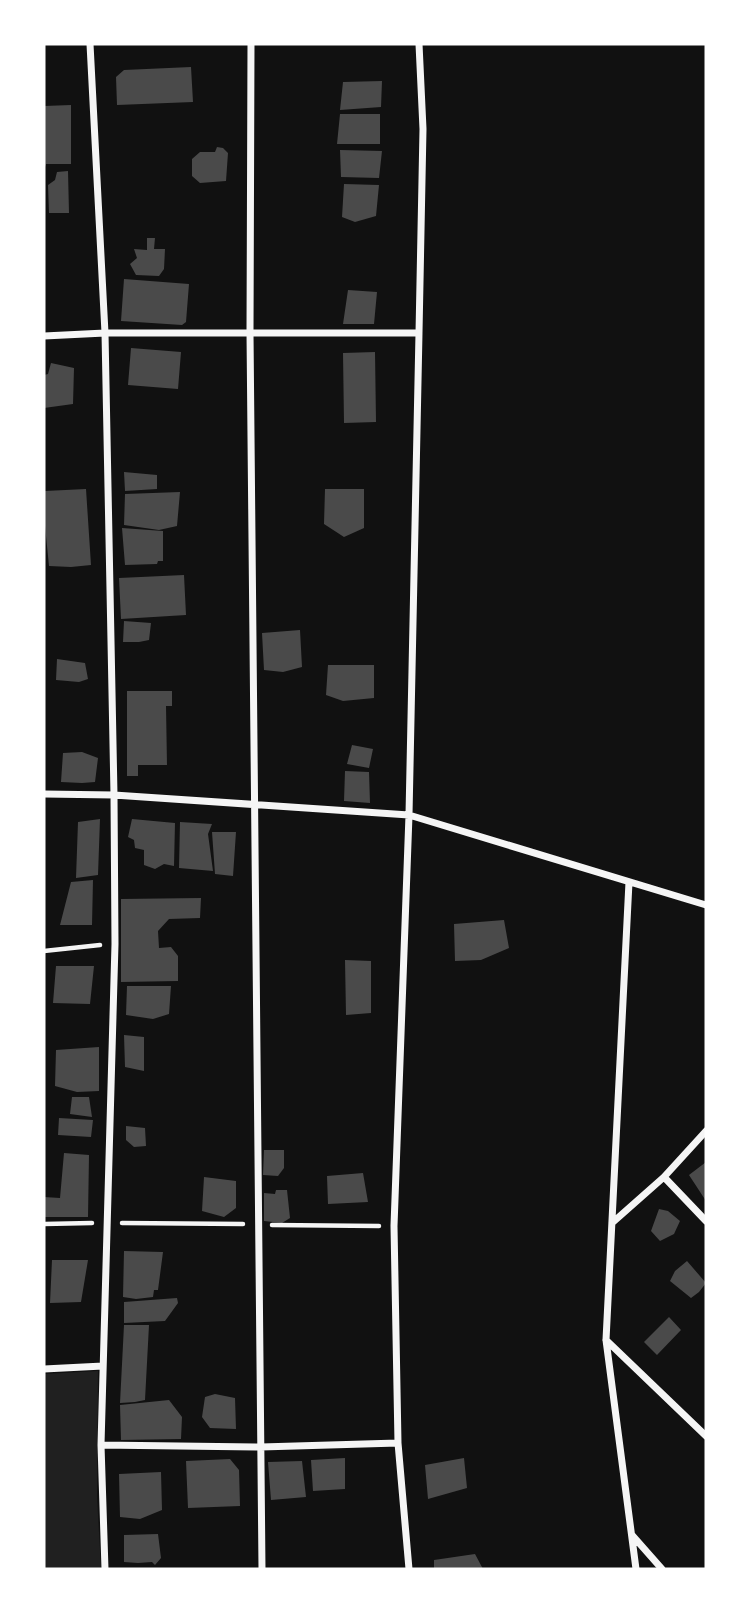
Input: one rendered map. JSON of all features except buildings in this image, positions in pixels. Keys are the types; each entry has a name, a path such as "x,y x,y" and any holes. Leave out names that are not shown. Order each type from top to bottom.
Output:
{"street":[{"path":"90,44 105,333 114,795 115,944 101,1445 105,1569"},
{"path":"251,44 250,333 262,1569"},
{"path":"409,1569 398,1443 394,1226 409,815 423,130 419,44"},
{"path":"44,335 419,333"},
{"path":"44,794 114,795 409,815 706,905"},
{"path":"629,882 606,1340 636,1569"},
{"path":"612,1223 664,1177 706,1131"},
{"path":"664,1177 706,1222"},
{"path":"606,1340 706,1436"},
{"path":"44,1369 103,1366"},
{"path":"101,1445 261,1447 398,1443"},
{"path":"631,1535 662,1569"}],"path":[{"path":"44,951 115,944"},
{"path":"44,1224 108,1222 394,1226"}],"shaded area":[{"path":"98,1371 97,1496 101,1569 44,1569 44,1374"}]}
